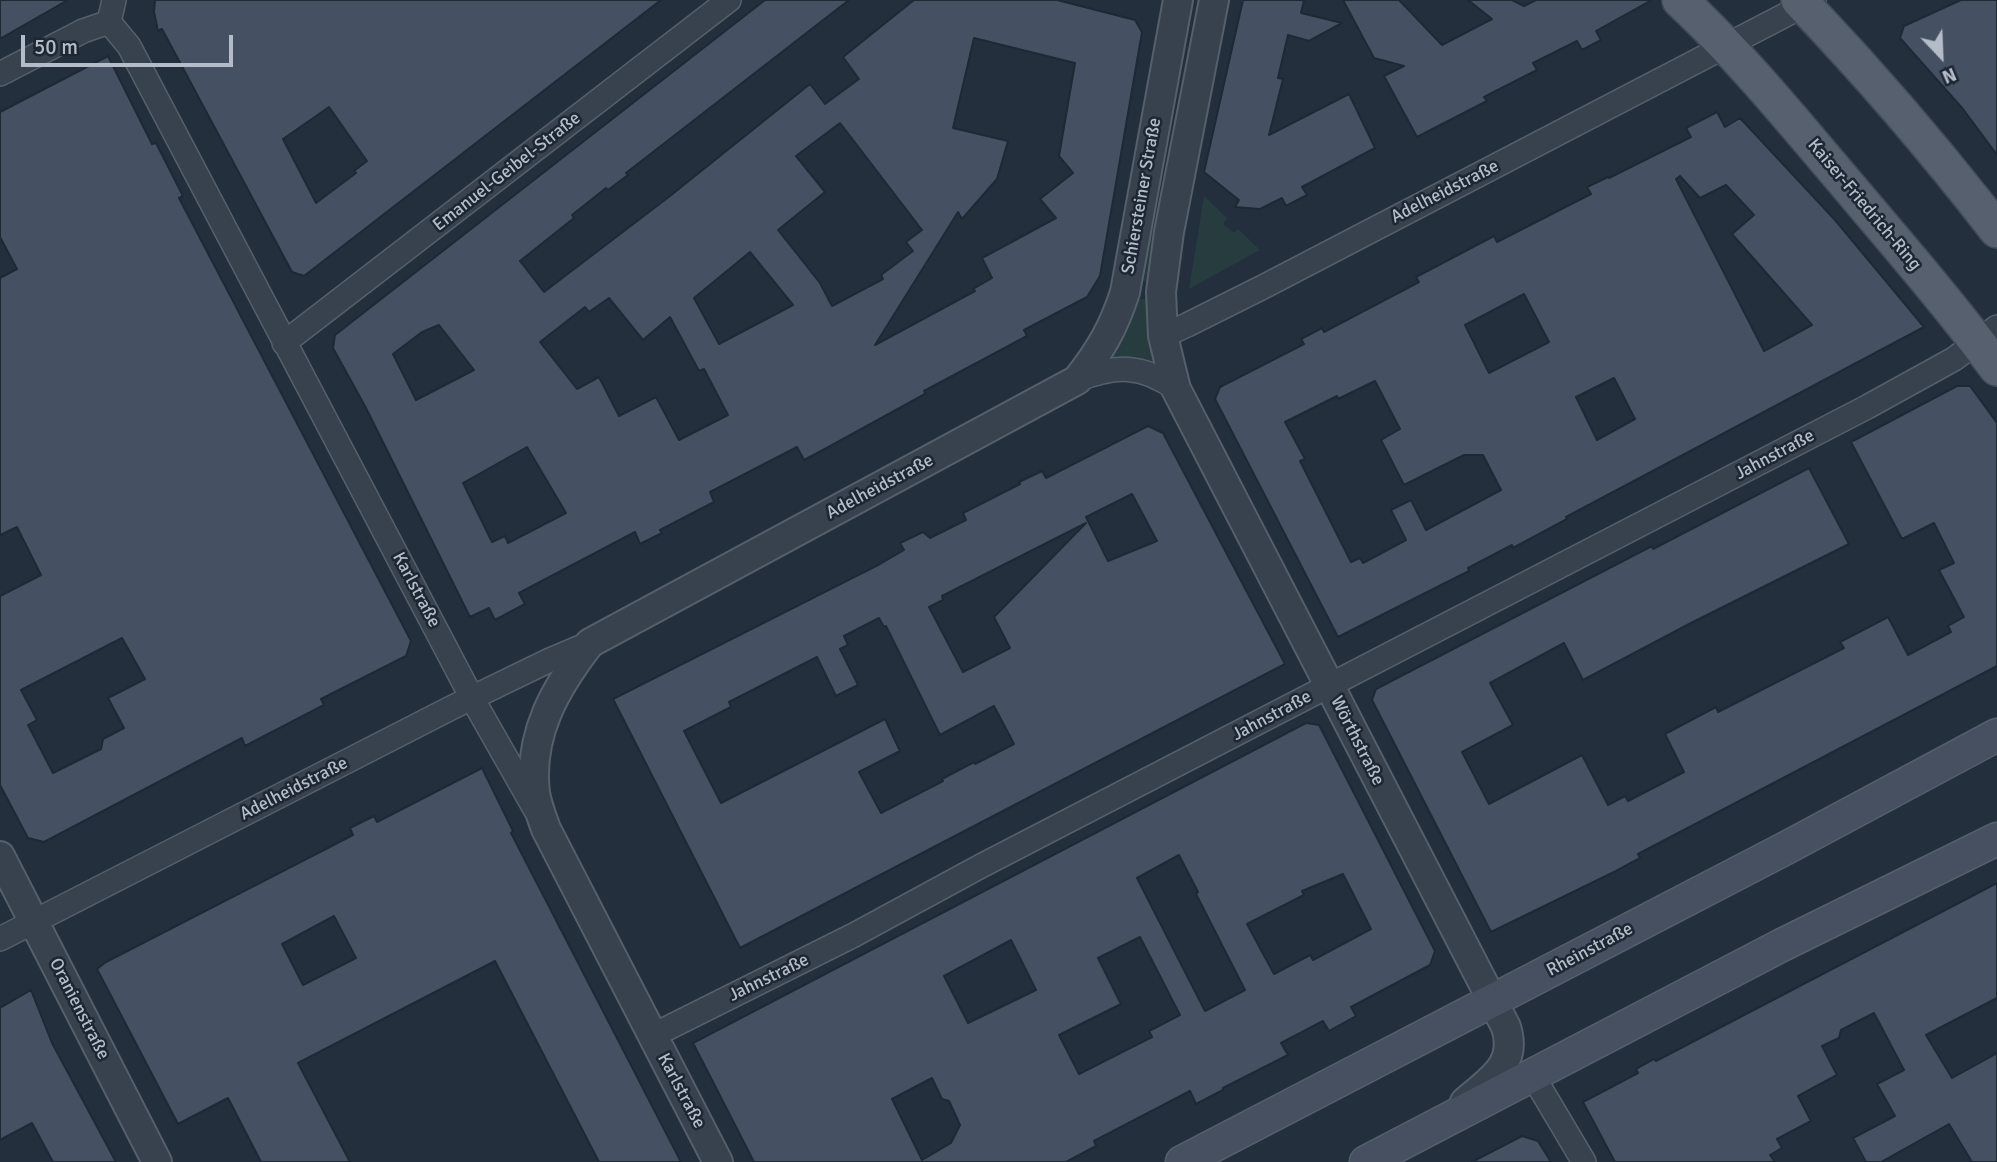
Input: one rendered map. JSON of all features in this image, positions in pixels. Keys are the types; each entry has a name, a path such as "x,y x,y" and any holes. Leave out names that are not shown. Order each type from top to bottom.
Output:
{"main road":[{"name":"Kaiser-Friedrich-Ring","path":"1680,0 1727,46 1883,227 1991,346"},
{"path":"1806,2 1997,230"},
{"name":"Rheinstraße","path":"1182,1162 1997,735"},
{"path":"1366,1162 1782,945 1997,839"}],"street":[{"name":"Emanuel-Geibel-Straße","path":"284,343 729,0"},
{"name":"Schiersteiner Straße","path":"1077,380 1091,363 1116,319 1125,292 1178,0"},
{"name":"Schiersteiner Straße","path":"1163,336 1161,292 1169,232 1211,1"},
{"path":"1727,46 1806,2"},
{"name":"Karlstraße","path":"112,11 472,698 546,829 718,1162"},
{"path":"0,74 83,31 112,11"},
{"name":"Adelheidstraße","path":"1163,336 1263,287 1727,46"},
{"name":"Wörthstraße","path":"1163,336 1176,389 1507,1032 1509,1051 1496,1076 1438,1124"},
{"name":"Jahnstraße","path":"652,1036 854,935 981,866 1954,359 1991,346"},
{"name":"Adelheidstraße","path":"0,939 472,698 590,643 1077,380 1096,373 1136,369 1161,378 1176,389"},
{"name":"Adelheidstraße","path":"546,829 535,795 534,778 539,735 546,712 556,693 590,643"},
{"name":"Oranienstraße","path":"0,856 157,1162"},
{"path":"1533,1076 1584,1162"}],"green space":[{"path":"1204,196 1227,218 1223,224 1234,233 1238,229 1260,250 1189,289"},
{"path":"1147,230 1157,231 1155,281 1136,282"},
{"path":"1132,299 1153,299 1159,360 1155,365 1113,360 1111,356"}],"building":[{"path":"0,0 68,0 0,39"},
{"path":"155,0 661,0 304,276 292,272 162,29 158,31 154,12","holes":["329,107 367,161 354,171 356,173 316,203 283,139"]},
{"path":"765,0 849,0 626,173 628,175 608,190 606,188 572,215 574,218 520,261 544,292 810,84 825,104 859,79 843,57 914,0 1057,0 1135,20 1142,32 1100,276 1087,297 1024,330 1027,336 804,460 797,447 710,492 714,502 660,530 662,533 640,544 635,532 519,593 525,604 495,620 489,608 470,617 366,408 333,348 335,335","holes":["974,38 1075,63 1059,156 1073,173 1040,199 1056,218 982,258 992,278 973,289 975,291 875,345 958,212 962,219 997,179 1008,141 953,128","840,123 922,230 906,242 913,251 881,275 883,279 832,306 820,283 778,230 825,192 796,156","750,252 793,305 719,344 694,298","609,298 643,340 670,317 699,371 704,369 728,415 679,440 656,397 619,416 599,377 577,389 540,342 585,307 589,312","439,325 474,370 416,400 393,354 422,332","527,447 566,513 508,543 505,536 492,542 463,483"]},
{"path":"1243,0 1304,0 1301,13 1342,23 1309,41 1288,35 1278,78 1283,79 1269,135 1349,94 1375,148 1302,187 1307,195 1286,206 1282,198 1260,209 1235,207 1239,200 1204,172"},
{"path":"1343,0 1399,0 1442,45 1492,19 1468,0 1512,0 1524,6 1536,0 1652,0 1596,31 1601,40 1582,50 1577,41 1533,63 1537,70 1484,97 1487,101 1417,137 1384,76 1404,66 1374,58"},
{"path":"1961,0 1997,0 1997,155 1963,109 1900,38 1904,26"},
{"path":"108,56 152,144 156,143 183,196 179,198 411,641 406,656 321,699 324,705 245,746 242,738 44,842 28,838 0,785 0,596 41,575 17,527 0,535 0,278 17,269 0,237 0,112","holes":["122,638 145,679 108,698 124,728 103,739 101,749 53,773 28,725 37,720 21,690"]},
{"path":"1717,112 1725,127 1740,118 1835,220 1924,327 1566,517 1567,519 1513,548 1512,545 1468,568 1469,571 1338,637 1215,399 1220,387 1304,344 1301,339 1322,328 1324,332 1419,282 1416,277 1494,236 1497,242 1591,194 1587,187 1691,137 1686,128","holes":["1680,176 1700,198 1726,185 1754,215 1732,234 1812,325 1764,351 1676,179","1524,294 1549,342 1489,373 1465,325","1614,378 1635,419 1597,440 1576,397","1375,381 1400,429 1381,440 1404,485 1464,455 1483,455 1501,490 1426,530 1411,500 1391,510 1406,540 1363,563 1360,558 1351,562 1300,461 1305,459 1285,422 1337,396 1338,399"]},
{"path":"1957,386 1970,386 1997,423 1997,666 1638,854 1640,858 1616,871 1491,932 1372,700 1376,689 1809,468 1849,544 1583,680 1564,643 1490,683 1513,725 1462,752 1489,804 1582,755 1608,805 1625,796 1628,801 1684,772 1665,734 1716,707 1718,712 1844,648 1840,642 1888,617 1908,655 1951,632 1948,626 1964,617 1939,570 1954,563 1934,523 1902,539 1851,442"},
{"path":"1148,426 1163,433 1285,664 740,948 613,699 880,564 904,550 900,543 923,532 930,538 966,520 963,513 1020,484 1019,482 1042,471 1046,478","holes":["1132,494 1157,541 1108,561 1086,517","1086,523 994,617 1010,648 963,672 929,607 943,600 942,596","879,618 884,627 886,626 940,735 994,706 1014,744 975,764 974,762 881,813 859,772 900,751 885,719 721,803 684,731 731,707 729,702 817,657 836,696 858,685 840,649 848,645 844,636"]},
{"path":"1306,723 1319,725 1435,951 1430,965 1351,1007 1356,1016 1329,1031 1323,1021 1281,1043 1288,1055 1196,1104 1190,1091 1094,1141 1096,1146 1066,1162 754,1162 693,1043","holes":["1179,855 1245,990 1205,1011 1137,878","1343,874 1371,929 1313,960 1310,955 1274,974 1247,924 1304,895 1302,891","1140,937 1180,1015 1149,1031 1152,1037 1079,1074 1059,1035 1121,1004 1098,958","1011,940 1036,990 968,1023 944,976","932,1078 942,1099 949,1101 960,1125 951,1143 922,1160 892,1099"]},
{"path":"482,768 513,831 511,833 681,1162 599,1162 495,961 298,1063 350,1162 261,1162 228,1098 178,1124 97,969 353,835 350,828 374,816 377,822","holes":["334,916 356,958 303,985 282,944"]},
{"path":"1997,883 1997,998 1926,1035 1952,1078 1997,1053 1997,1162 1972,1162 1949,1124 1881,1162 1866,1162 1853,1138 1895,1116 1877,1084 1904,1070 1874,1013 1841,1030 1839,1038 1822,1046 1837,1075 1798,1096 1811,1121 1777,1139 1782,1148 1770,1155 1775,1162 1615,1162 1583,1102 1638,1073 1636,1069 1654,1059 1656,1061"},
{"path":"31,990 52,1043 116,1162 53,1162 32,1123 0,1140 0,1008"},
{"path":"1522,1136 1538,1141 1551,1162 1472,1162"}]}
